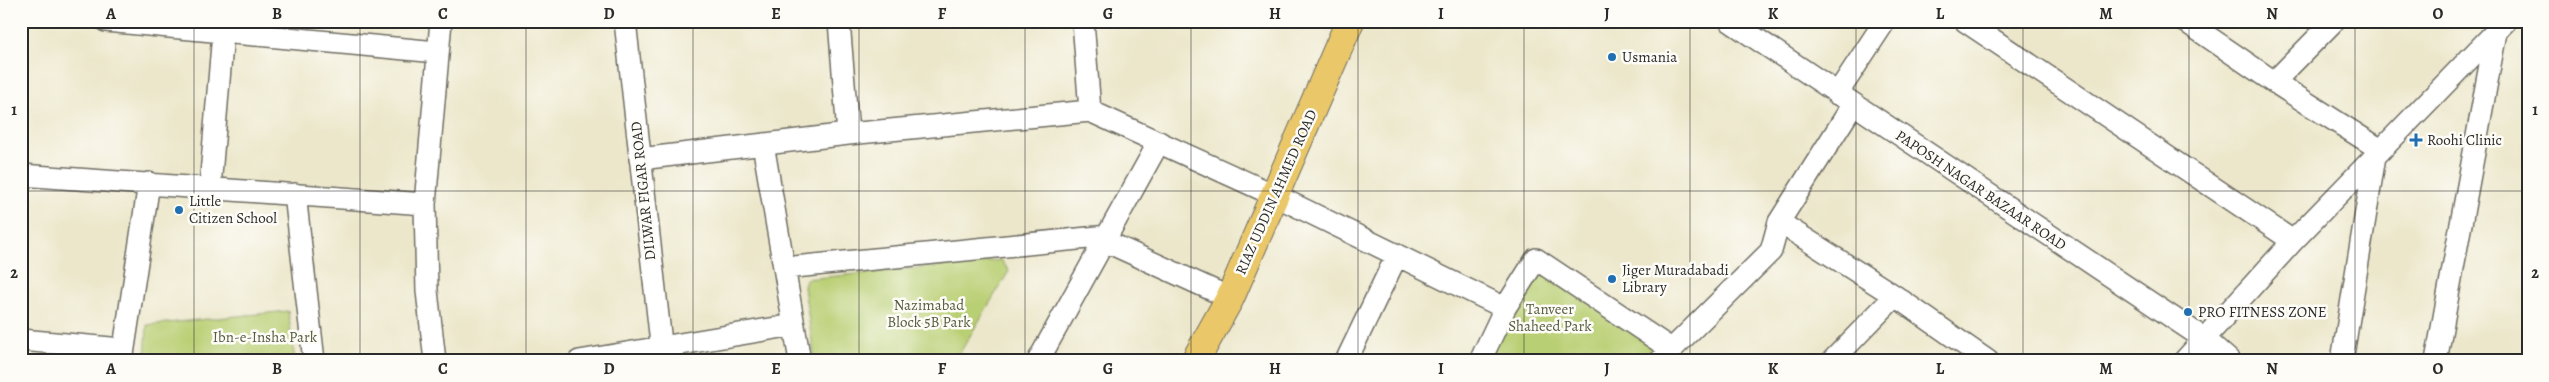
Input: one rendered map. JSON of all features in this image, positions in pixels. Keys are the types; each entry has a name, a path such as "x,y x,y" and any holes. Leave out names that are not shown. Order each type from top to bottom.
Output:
{"main road":[{"name":"RIAZ UDDIN AHMED ROAD","path":"1195,361 1230,298 1350,21"}],"street":[{"path":"106,21 224,26 437,52"},
{"path":"436,361 427,292 425,204 441,21"},
{"name":"DILWAR FIGAR ROAD","path":"625,21 662,354"},
{"path":"839,21 848,134"},
{"path":"1083,21 1090,110"},
{"name":"PAPOSH NAGAR BAZAAR ROAD","path":"1730,21 2206,340 2230,361"},
{"path":"1480,361 1505,308 1533,262 1539,259 1665,355 1771,251 1779,222 1885,21"},
{"path":"1965,21 2293,242"},
{"path":"2185,21 2378,153"},
{"path":"2274,82 2334,21"},
{"path":"210,187 224,26"},
{"path":"2184,361 2206,340 2293,242 2501,27"},
{"path":"2436,361 2501,27"},
{"path":"640,159 848,134 1090,110 1274,195 1505,308"},
{"path":"1038,361 1159,142"},
{"path":"763,144 800,361"},
{"path":"2342,361 2378,153"},
{"path":"21,175 210,187 425,204"},
{"path":"21,340 122,355 149,183"},
{"path":"295,194 314,361"},
{"path":"1779,222 1895,296 1988,361"},
{"path":"784,268 1106,238 1230,298"},
{"path":"1346,361 1397,255"},
{"path":"1832,361 1895,296"},
{"path":"578,361 662,354 794,325"}],"green space":[{"name":"Tanveer Shaheed Park","path":"1539,259 1671,349 1660,361 1480,361"},
{"name":"Nazimabad Block 5B Park","path":"1001,260 1009,271 955,361 815,361 804,287 806,279"},
{"name":"Ibn-e-Insha Park","path":"288,311 295,361 145,361 147,325"}],"place":[{"name":"Usmania","path":"1612,57"},
{"name":"Roohi Clinic","path":"2416,140"},
{"name":"Little Citizen School","path":"179,210"},
{"name":"Jiger Muradabadi Library","path":"1612,279"},
{"name":"PRO FITNESS ZONE","path":"2188,312"}]}
